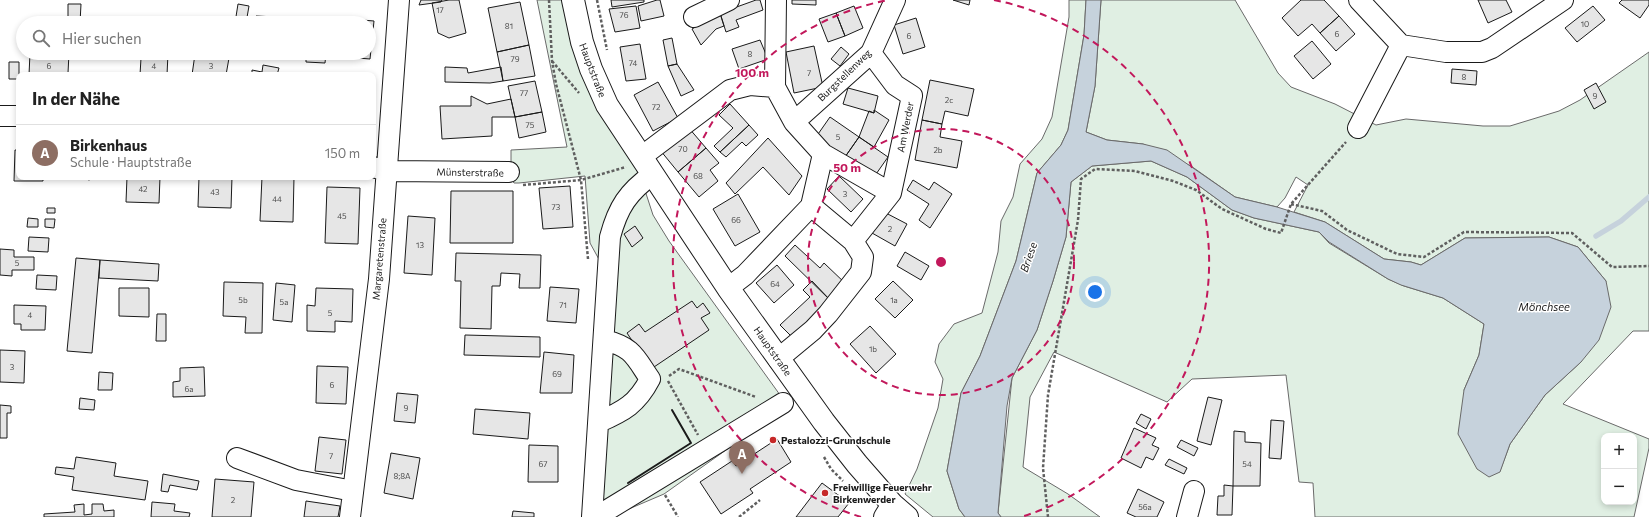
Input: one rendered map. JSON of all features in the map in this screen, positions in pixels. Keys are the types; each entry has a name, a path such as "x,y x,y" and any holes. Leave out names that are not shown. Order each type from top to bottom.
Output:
{"main road":[{"name":"Hauptstraße","path":"573,0 582,42 597,85 641,166 778,359 894,513"}],"street":[{"name":"Margaretenstraße","path":"350,517 379,279 379,169 399,0"},
{"path":"694,17 729,0"},
{"path":"776,0 775,86 794,122 823,154 891,193"},
{"name":"Burgstellenweg","path":"794,122 871,53 894,0"},
{"path":"1359,0 1401,45 1446,52 1482,52 1492,48 1563,0"},
{"path":"1358,128 1401,45"},
{"name":"Am Werder","path":"853,241 891,193 912,96 895,85 871,53"},
{"path":"592,517 610,237 620,209 632,190 641,166 730,90 750,85 775,86"},
{"path":"0,116 16,116"},
{"path":"728,288 745,275 811,206 823,154"},
{"name":"Münsterstraße","path":"379,169 509,172"},
{"path":"778,359 821,322 861,272 863,257 853,241 811,206"},
{"path":"599,422 615,415 635,402 642,394 650,379 631,351 624,346 604,340"},
{"path":"596,517 781,404"},
{"path":"237,458 296,480 353,491"},
{"path":"1187,517 1194,491"}],"path":[{"path":"549,0 552,61 581,180 588,262"},
{"path":"1048,517 1044,468 1048,395 1078,220 1081,179 1095,169 1135,171 1173,181 1196,190 1222,209 1266,229 1281,233 1288,208 1358,128"},
{"path":"581,180 641,166"},
{"name":"Münsterstraße","path":"509,172 509,180 512,185 517,186 581,180"},
{"path":"1291,204 1322,211 1347,230 1397,254 1424,257 1464,232 1572,233 1612,267 1649,266"},
{"path":"706,450 666,377 679,369 781,404"},
{"path":"657,481 678,517"},
{"path":"738,517 760,500"}],"green space":[{"path":"537,0 569,0 637,166 653,215 669,241 788,406 664,494 610,517 595,517 601,263 590,243 585,176 519,183 514,183 511,179 511,150 567,147"},
{"path":"1069,0 1086,0 1084,35 1068,130 1061,145 1037,173 1016,261 980,356 961,393 947,471 959,509 965,517 933,517 905,494 917,469 938,408 943,379 935,362 939,344 954,324 982,313 998,252 1001,221 1013,197 1020,164 1042,139 1052,117 1069,17"},
{"path":"1101,0 1235,0 1278,73 1291,87 1335,104 1376,125 1406,119 1483,126 1510,126 1559,111 1580,100 1649,52 1649,331 1633,331 1563,404 1634,433 1601,433 1601,505 1637,505 1634,517 1315,517 1313,483 1299,482 1286,375 1192,379 1167,402 1054,352 1030,397 1023,467 1068,494 1100,517 1001,517 998,513 1012,378 1037,330 1053,281 1066,237 1071,182 1092,166 1151,161 1187,177 1232,210 1254,218 1319,232 1329,243 1388,279 1404,286 1443,298 1484,324 1479,355 1464,390 1500,471 1510,444 1545,395 1581,362 1606,281 1578,247 1549,237 1465,238 1421,265 1411,262 1384,259 1325,222 1294,212 1308,185 1296,177 1285,198 1277,207 1235,197 1191,166 1143,144 1107,140 1086,132 1095,86"},
{"path":"1637,434 1649,439 1649,448 1637,503"}],"water":[{"path":"1086,0 1101,0 1095,86 1086,132 1107,140 1143,144 1167,150 1235,197 1277,207 1325,222 1384,259 1411,262 1421,265 1465,238 1549,237 1578,247 1606,281 1611,307 1599,340 1581,362 1545,395 1510,444 1500,472 1489,477 1477,469 1458,434 1464,390 1479,355 1484,324 1443,298 1401,285 1388,279 1329,242 1319,232 1254,218 1232,210 1187,177 1151,161 1092,166 1071,182 1066,237 1053,281 1037,330 1012,378 1007,406 998,513 1001,517 965,517 959,509 947,471 961,393 980,356 1016,261 1037,173 1061,145 1068,130 1084,35"}],"building":[{"path":"421,0 442,0 441,2 419,5"},
{"path":"459,0 466,33 449,38 438,33 432,3"},
{"path":"611,0 644,0 644,2 612,7"},
{"path":"660,0 664,16 641,21 638,6"},
{"path":"756,0 760,0 763,10 736,20 739,27 726,32 720,13"},
{"path":"792,0 816,0 816,5 792,4"},
{"path":"953,0 970,0 969,5"},
{"path":"1301,0 1324,0 1339,16 1320,33 1312,24 1298,36 1282,18"},
{"path":"1478,0 1506,0 1512,12 1488,23"},
{"path":"1622,0 1649,0 1649,5 1640,18 1619,3"},
{"path":"520,2 529,45 497,52 488,8"},
{"path":"68,4 81,4 80,16 68,16"},
{"path":"238,4 249,6 247,16 236,16"},
{"path":"636,6 640,28 615,32 609,9"},
{"path":"854,6 863,28 845,36 836,13"},
{"path":"1593,6 1605,20 1577,42 1565,28"},
{"path":"720,13 724,26 716,29 701,45 692,29"},
{"path":"836,13 845,36 828,42 819,19"},
{"path":"1339,16 1355,34 1336,51 1320,33"},
{"path":"916,18 925,47 903,54 894,25"},
{"path":"672,38 677,64 668,66 663,40"},
{"path":"760,40 768,59 739,69 732,49"},
{"path":"1312,41 1331,64 1313,79 1294,56"},
{"path":"640,44 646,79 626,81 620,47"},
{"path":"529,45 535,76 503,81 497,52"},
{"path":"814,46 823,87 794,93 786,52"},
{"path":"841,47 849,54 840,66 831,59"},
{"path":"30,60 69,60 68,72 29,72"},
{"path":"141,60 168,60 167,72 140,72"},
{"path":"194,60 229,60 227,72 192,72"},
{"path":"306,60 325,60 325,63 306,62"},
{"path":"9,62 19,62 19,72 16,72 16,79 9,79"},
{"path":"677,64 694,90 681,96 668,66"},
{"path":"263,65 279,68 278,72 262,72"},
{"path":"445,67 467,68 468,73 501,67 503,81 490,83 445,82"},
{"path":"1452,69 1477,71 1476,85 1451,83"},
{"path":"930,80 974,89 968,116 945,111 942,124 922,120"},
{"path":"535,81 542,112 515,117 508,86"},
{"path":"658,82 678,118 653,131 634,95"},
{"path":"1596,83 1606,102 1594,109 1584,90"},
{"path":"848,88 878,96 874,113 843,104"},
{"path":"471,96 487,104 511,99 515,117 492,117 492,136 442,139 440,106 471,106"},
{"path":"730,104 749,125 720,152 714,146 733,128 719,115"},
{"path":"874,110 889,120 874,147 859,137 869,111 874,113"},
{"path":"542,112 546,132 519,138 515,117"},
{"path":"830,117 859,137 845,157 816,137"},
{"path":"922,120 942,124 940,137 962,141 957,168 915,160"},
{"path":"749,125 758,135 746,146 742,142 726,157 720,152"},
{"path":"688,127 706,148 678,172 660,150"},
{"path":"859,137 888,157 874,177 845,157"},
{"path":"768,138 802,176 789,195 763,167 735,194 726,183"},
{"path":"706,148 719,163 710,170 718,181 699,197 678,172"},
{"path":"16,150 16,180 43,181 14,181"},
{"path":"839,176 863,199 851,212 827,189"},
{"path":"127,180 160,180 159,203 126,202"},
{"path":"199,180 232,180 231,208 198,207"},
{"path":"262,180 294,180 293,222 260,221"},
{"path":"913,180 929,190 934,182 952,194 930,228 919,220 929,204 907,190"},
{"path":"570,186 573,227 543,229 539,188"},
{"path":"327,187 360,188 358,244 325,243"},
{"path":"451,191 513,191 513,243 450,243"},
{"path":"738,194 760,232 735,246 713,209"},
{"path":"47,208 55,208 55,213 47,213"},
{"path":"884,212 907,224 895,246 872,233"},
{"path":"408,216 435,218 432,275 404,273"},
{"path":"28,218 38,219 38,227 27,227"},
{"path":"45,219 55,219 54,228 45,227"},
{"path":"635,226 643,238 632,247 624,234"},
{"path":"29,237 49,238 48,252 28,251"},
{"path":"795,245 820,268 824,263 847,285 832,302 785,256"},
{"path":"0,249 14,250 14,257 34,257 34,270 12,270 12,276 0,275"},
{"path":"905,252 929,266 921,280 897,266"},
{"path":"456,253 541,255 540,288 519,288 520,274 501,273 500,286 492,286 491,329 460,328 461,281 455,281"},
{"path":"76,258 100,260 92,353 67,351"},
{"path":"100,260 159,264 158,281 99,278"},
{"path":"777,265 794,285 774,303 756,283"},
{"path":"37,275 57,276 56,290 36,289"},
{"path":"812,281 832,302 793,338 780,325 810,297 803,290"},
{"path":"893,281 913,300 895,318 875,299"},
{"path":"224,282 263,283 262,333 245,333 246,317 223,316"},
{"path":"276,283 295,285 292,322 273,320"},
{"path":"550,287 579,289 576,323 547,321"},
{"path":"119,288 149,288 149,317 119,316"},
{"path":"316,288 353,289 352,322 335,321 335,332 307,331 307,305 315,306"},
{"path":"692,301 697,308 703,303 710,313 701,318 709,330 651,369 627,333 639,324 645,332"},
{"path":"14,305 46,306 45,330 21,330 21,324 14,324"},
{"path":"157,314 166,314 166,341 156,341"},
{"path":"870,326 896,354 876,373 850,344"},
{"path":"465,335 540,337 540,357 464,355"},
{"path":"0,350 25,351 24,383 0,382"},
{"path":"544,352 574,355 572,393 540,393"},
{"path":"317,366 348,367 346,404 316,403"},
{"path":"204,367 205,396 173,397 173,382 180,381 180,368"},
{"path":"99,372 113,373 112,390 98,390"},
{"path":"397,393 418,395 415,423 394,421"},
{"path":"1208,397 1222,400 1211,445 1197,441"},
{"path":"80,398 95,400 94,410 79,409"},
{"path":"0,405 11,406 11,413 7,413 7,438 0,438"},
{"path":"475,409 530,413 528,439 473,434"},
{"path":"1141,414 1151,419 1146,429 1136,423"},
{"path":"1271,420 1284,421 1281,459 1269,458"},
{"path":"1134,428 1156,438 1152,445 1159,448 1153,460 1146,457 1141,468 1121,458"},
{"path":"1234,431 1245,432 1245,442 1261,443 1260,486 1233,486"},
{"path":"319,437 346,440 342,474 315,471"},
{"path":"777,439 791,462 750,489 753,493 721,514 700,482 732,461 736,466"},
{"path":"1181,440 1198,448 1194,456 1177,447"},
{"path":"529,445 558,446 558,482 528,482"},
{"path":"391,453 420,458 413,499 384,493"},
{"path":"76,457 116,463 114,476 148,481 145,500 72,490 74,477 55,474 56,467 74,469"},
{"path":"1169,459 1187,468 1184,474 1165,465"},
{"path":"163,474 199,481 197,490 170,485 168,492 161,491"},
{"path":"215,479 254,482 251,517 212,517"},
{"name":"Freiwillige Feuerwehr Birkenwerder","path":"822,483 849,503 838,517 796,517"},
{"path":"1224,485 1233,486 1232,515 1217,515 1218,496 1224,496"},
{"path":"1138,489 1164,502 1157,517 1136,517 1127,513"},
{"path":"306,501 340,506 338,517 304,517"},
{"path":"152,502 175,504 174,511 190,513 189,517 151,517"},
{"path":"84,504 84,515 92,514 92,504 103,504 104,511 114,510 114,517 44,517 44,514 75,512 74,505"},
{"path":"513,511 534,513 534,517 512,517"}],"waterway":[{"path":"1596,236 1621,221 1649,197"}],"wall":[{"path":"628,483 691,443 672,410"}],"place":[{"name":"Pestalozzi-Grundschule","path":"773,440"},
{"name":"Birkenhaus","path":"742,474"},
{"name":"Freiwillige Feuerwehr Birkenwerder","path":"825,493"}],"water label":[{"name":"Briese","path":"1028,257"},
{"name":"Mönchsee","path":"1544,306"}]}
